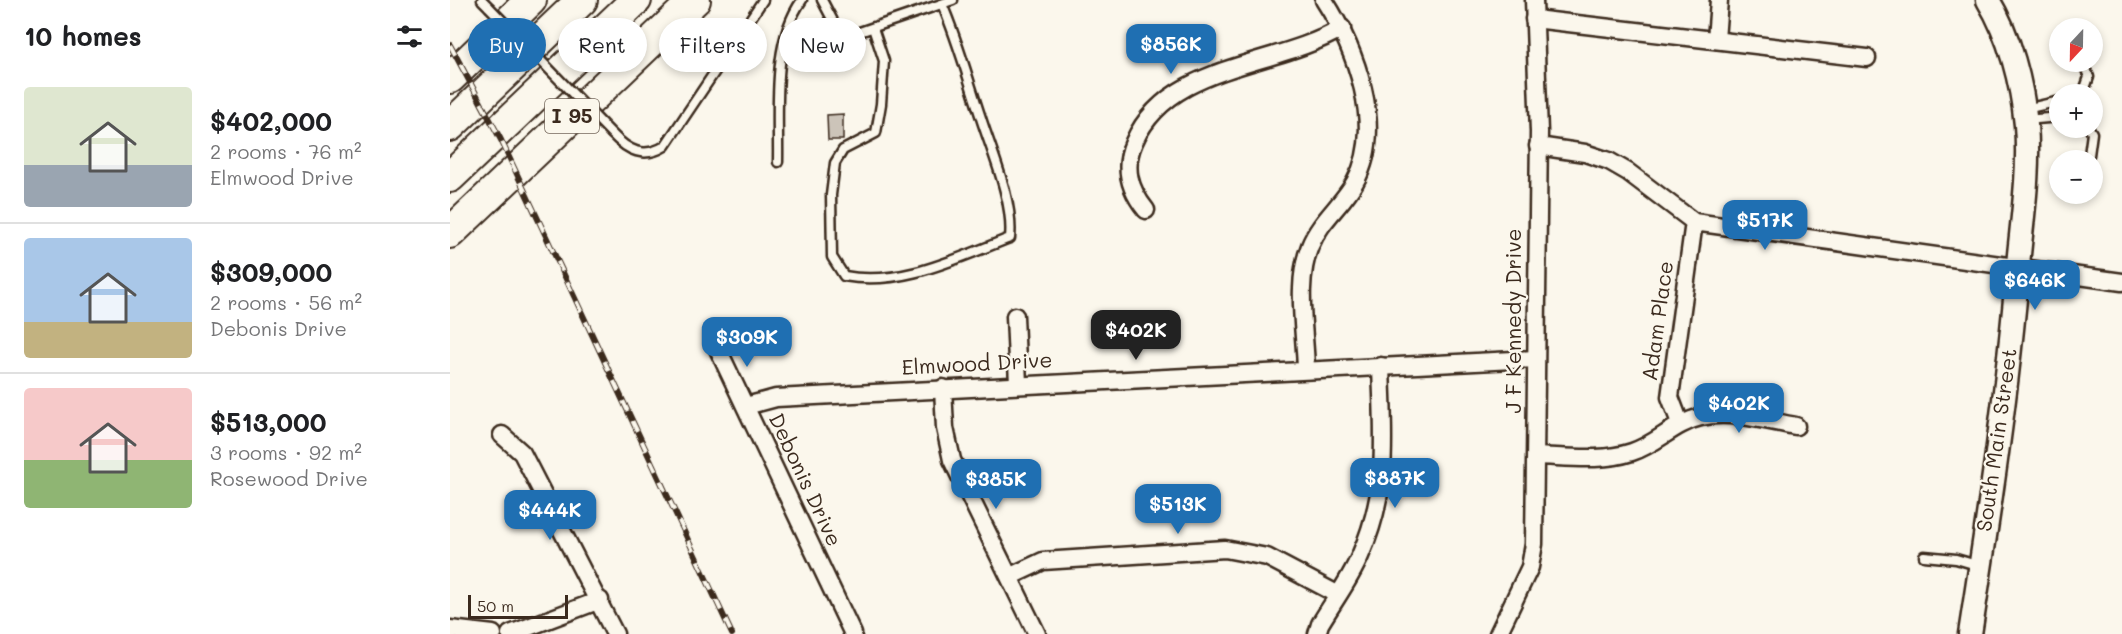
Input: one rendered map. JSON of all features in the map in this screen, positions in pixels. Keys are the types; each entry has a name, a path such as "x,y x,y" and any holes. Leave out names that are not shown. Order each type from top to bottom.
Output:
{"highway":[{"path":"450,78 531,0"},
{"path":"450,126 582,0"},
{"name":"I 95","path":"450,177 636,0"},
{"name":"I 95","path":"450,233 695,0"}],"street":[{"path":"1306,369 1304,265 1310,245 1321,225 1356,180 1366,143 1367,116 1354,55 1342,28 1324,0"},
{"name":"J F Kennedy Drive","path":"1498,634 1530,567 1534,544 1538,146 1534,0"},
{"path":"1716,40 1719,0"},
{"name":"South Main Street","path":"1970,634 2018,269 2025,180 2024,115 2008,45 1988,0"},
{"path":"1534,19 1867,58"},
{"path":"1146,210 1133,194 1129,153 1138,133 1152,113 1173,93 1201,80 1319,41 1342,28"},
{"path":"1538,146 1585,153 1609,161 1628,172 1694,222 2122,282"},
{"name":"Adam Place","path":"1680,423 1670,397 1694,222"},
{"path":"1014,316 1018,384"},
{"name":"Debonis Drive","path":"716,345 853,634"},
{"name":"Elmwood Drive","path":"746,406 776,398 943,388 1535,359"},
{"path":"1317,634 1337,594 1359,559 1381,496 1384,466 1381,366"},
{"path":"943,388 945,428 952,460 1011,576 1037,634"},
{"path":"1536,456 1607,458 1633,452 1655,442 1680,423 1722,414 1796,426"},
{"path":"501,435 522,453 600,600 615,634"},
{"path":"1011,576 1043,561 1225,549 1267,557 1337,594"},
{"path":"510,634 600,600"},
{"path":"450,629 493,634"}],"lane":[{"path":"485,3 612,135 631,150 644,153 655,152 665,146 763,0"},
{"path":"778,162 782,44 793,12 802,0"},
{"path":"822,0 842,38 953,0"},
{"path":"873,27 884,61 876,133 843,150 835,163 831,195 832,257 844,276 867,280 939,265 1010,238 1011,222 991,149 959,43 942,4"},
{"path":"2024,115 2049,105"},
{"path":"2024,115 2049,116"},
{"path":"1924,556 1956,559 1980,567"}],"building":[{"path":"843,114 843,140 828,140 827,115"}],"railway":[{"path":"450,45 501,140 732,634"}]}
